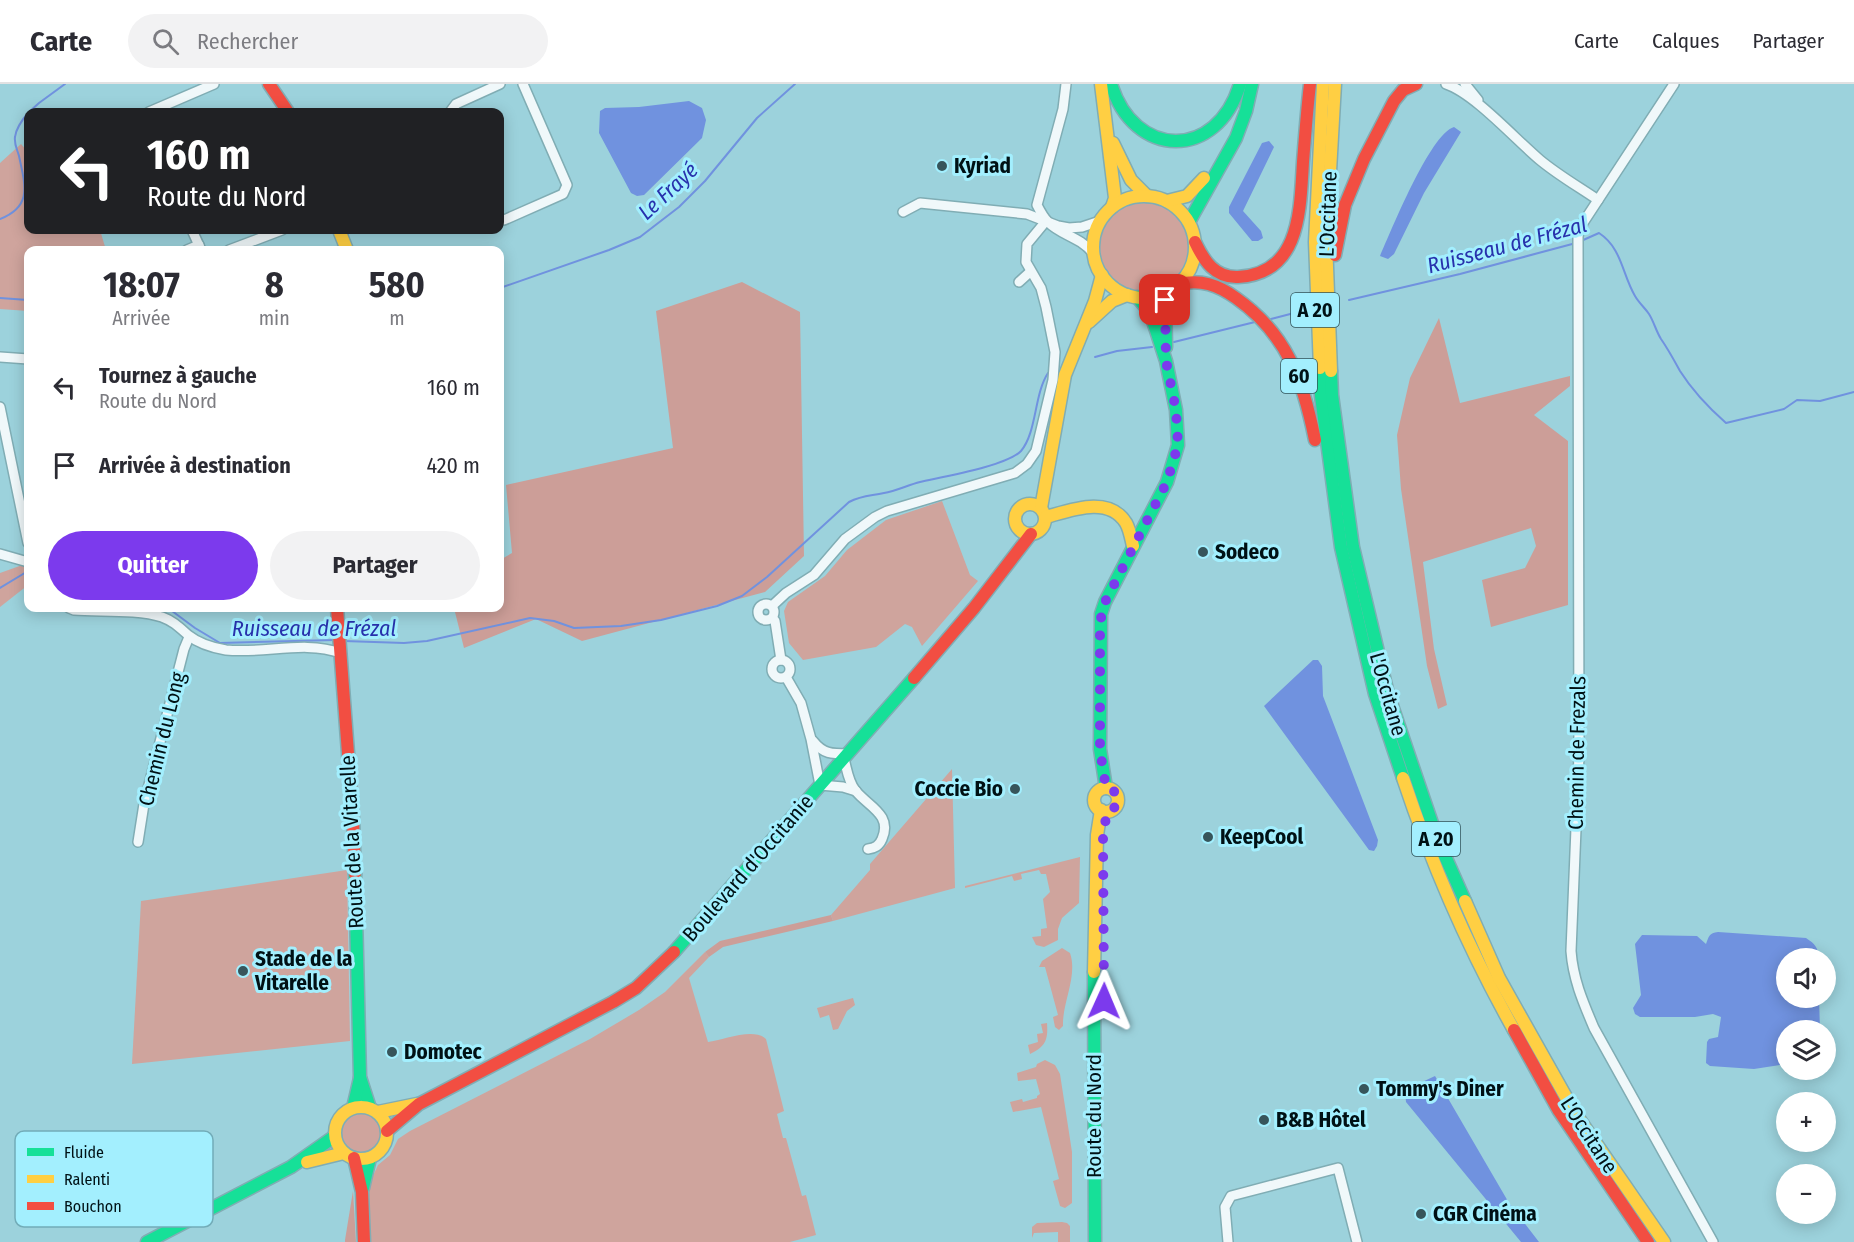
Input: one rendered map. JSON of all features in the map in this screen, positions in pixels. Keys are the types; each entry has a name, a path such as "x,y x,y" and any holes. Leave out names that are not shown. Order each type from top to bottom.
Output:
{"main road":[{"path":"269,84 285,108"},
{"path":"1101,84 1115,198 1112,207"},
{"path":"1112,84 1114,98 1124,116 1139,131 1179,142 1203,135 1224,118 1236,100 1240,84"},
{"path":"1167,201 1187,196 1210,170 1232,129 1245,84"},
{"path":"1189,222 1202,194 1229,152 1247,106 1252,84"},
{"path":"1106,788 1100,750 1100,622 1105,602 1167,482 1178,445 1176,410 1166,361 1150,312 1132,296 1113,287 1102,276 1093,253 1094,236 1100,221 1112,207 1129,198 1147,196 1167,201 1179,210 1189,222 1195,242 1208,267 1229,276 1248,275 1276,262 1287,252 1294,237 1300,212 1310,84"},
{"name":"L'Occitane","path":"1323,84 1315,184 1315,318 1323,430 1338,535 1362,647 1388,740 1419,828 1452,909 1500,1009 1532,1067 1596,1168 1648,1242"},
{"name":"L'Occitane","path":"1335,84 1328,175 1326,250 1332,388 1345,498 1375,650 1400,735 1428,817 1465,908 1508,999 1570,1106 1664,1242"},
{"name":"60","path":"1332,388 1335,251 1340,221 1360,167 1393,102 1401,92 1416,84"},
{"path":"1108,133 1131,180 1147,196"},
{"path":"1166,361 1165,300 1191,264 1195,242"},
{"name":"Boulevard d'Occitanie","path":"1038,510 1020,507 1015,516 1016,526 1025,532 1042,530 1038,510 1046,480 1065,376 1072,353 1086,326 1099,291 1102,276"},
{"name":"60","path":"1174,287 1196,280 1205,281 1235,297 1268,325 1288,351 1302,384 1320,469 1338,535"},
{"path":"1132,296 1154,297 1174,287"},
{"name":"Boulevard d'Occitanie","path":"1086,326 1112,301 1132,296"},
{"path":"1038,510 1105,506 1118,513 1127,524 1133,546"},
{"name":"Boulevard d'Occitanie","path":"387,1131 419,1104 582,1019 636,988 665,962 974,608 1014,554 1025,532"},
{"name":"Route de la Vitarelle","path":"337,612 353,830 360,1077 353,1108"},
{"path":"1106,788 1115,792 1118,802 1114,808 1104,811 1096,805 1095,797 1099,791 1106,788"},
{"name":"Route du Nord","path":"1095,1242 1094,944 1097,835 1104,811"},
{"name":"Route du Nord","path":"1103,1242 1104,811"},
{"name":"Route de la Vitarelle","path":"360,1077 374,1110"},
{"name":"Boulevard d'Occitanie","path":"374,1110 419,1104"},
{"path":"362,1192 349,1156 338,1146 335,1136 337,1122 341,1116 353,1108 374,1110 386,1124 387,1131 383,1147 370,1158 362,1192 364,1242"},
{"path":"213,1206 294,1167 335,1136"},
{"path":"294,1167 349,1156 370,1158"},
{"path":"147,1242 173,1227"}],"street":[{"path":"158,108 214,84"},
{"path":"454,108 456,104 500,84"},
{"path":"504,220 563,194 567,185 522,84"},
{"path":"1066,84 1063,109 1037,205 1046,221 1055,228 1079,239 1093,253"},
{"path":"1446,84 1454,87 1487,111 1544,163 1598,200 1674,84"},
{"path":"1465,84 1487,111"},
{"name":"Chemin de Frezals","path":"1598,200 1578,233 1579,754 1572,921 1573,971 1579,994 1594,1028 1713,1242"},
{"path":"903,212 920,203 1027,214 1069,228 1083,227 1100,221"},
{"path":"772,606 786,593 814,574 837,546 887,510 1015,473 1027,464 1036,451 1053,380 1055,352 1041,288 1026,262 1027,244 1046,221"},
{"path":"241,246 272,234"},
{"path":"1019,282 1030,272"},
{"path":"0,357 24,359"},
{"path":"0,407 24,524"},
{"path":"0,554 24,561"},
{"path":"763,604 772,606 774,612 772,618 763,620 758,612 763,604"},
{"path":"103,612 160,616 175,622 189,637 227,650 340,645"},
{"path":"772,618 775,621 781,660 772,666 773,673 778,678 786,676 801,703 820,785 843,787 856,791"},
{"name":"Chemin du Long","path":"138,842 144,804 189,637"},
{"path":"811,739 825,753 846,756 849,780 856,791 876,808 884,823 885,832 881,843 875,848 868,849"},
{"path":"1228,1242 1225,1207 1228,1199 1234,1194 1338,1168 1357,1242"}],"shaded area":[{"path":"21,144 24,147 24,234 101,234 105,246 24,246 24,311 0,309 0,163"},
{"path":"1144,203 1161,206 1175,216 1185,230 1188,247 1185,264 1175,278 1161,288 1144,291 1127,288 1113,278 1103,264 1100,247 1103,230 1113,216 1127,206"},
{"path":"742,282 800,312 804,556 765,592 582,641 536,619 464,648 455,612 504,612 504,558 512,553 506,485 673,448 656,311"},
{"path":"1439,318 1460,403 1570,376 1570,386 1534,415 1568,441 1568,605 1491,627 1482,580 1525,568 1536,546 1531,528 1423,562 1434,649 1447,705 1438,709 1427,666 1401,489 1397,435 1410,378"},
{"path":"942,501 970,575 978,581 922,646 912,627 905,624 876,647 803,660 789,643 784,611 788,602 825,576 847,550 886,520"},
{"path":"24,564 24,588 0,607 0,573"},
{"path":"952,769 955,888 833,921 831,915 870,870 870,864"},
{"path":"1080,857 1079,903 1062,918 1058,929 1058,940 1044,947 1036,945 1032,937 1041,936 1041,929 1047,928 1043,899 1050,892 1046,874 1041,874 1039,870 1021,874 1022,879 1014,881 1012,876 965,888 965,886"},
{"name":"Stade de la Vitarelle","path":"347,870 350,1041 132,1064 141,901"},
{"path":"831,915 833,921 723,947 709,957 705,952 720,941"},
{"path":"1062,948 1070,953 1072,971 1063,1026 1059,1030 1055,1027 1053,1017 1058,1015 1045,967 1039,967 1042,961"},
{"path":"705,952 709,957 689,978 708,1042 746,1034 754,1034 766,1039 784,1111 777,1114 783,1138 786,1138 802,1196 806,1195 816,1235 790,1242 368,1242 366,1193 369,1179 378,1165 390,1155 398,1139 590,1039 639,1010 665,992"},
{"path":"853,998 855,1005 847,1011 838,1029 833,1030 829,1015 820,1018 817,1008"},
{"path":"1047,1023 1043,1045 1030,1054 1028,1045 1038,1042 1037,1034 1043,1033 1041,1024"},
{"path":"1045,1060 1055,1065 1060,1074 1072,1152 1072,1203 1065,1208 1060,1206 1053,1181 1059,1179 1041,1107 1013,1112 1010,1102 1022,1099 1023,1102 1037,1098 1040,1094 1036,1079 1018,1081 1017,1073 1036,1067"},
{"path":"361,1113 375,1119 381,1133 375,1147 361,1153 347,1147 341,1133 347,1119"},
{"path":"353,1191 356,1242 345,1242 345,1240"},
{"path":"1062,1222 1070,1226 1070,1242 1058,1242 1058,1232 1034,1233 1032,1238 1032,1227 1037,1223"}],"water":[{"path":"689,101 702,108 706,120 702,138 644,195 637,196 631,193 599,133 600,111 605,108 639,107"},
{"path":"1454,127 1461,132 1424,193 1394,254 1388,259 1380,256 1423,164 1444,134"},
{"path":"1269,141 1274,147 1243,211 1261,231 1263,238 1252,241 1229,213 1229,207 1262,143"},
{"path":"1313,660 1318,660 1322,666 1323,696 1378,840 1374,851 1369,850 1264,706"},
{"path":"1713,933 1806,938 1817,948 1776,948 1776,1008 1819,1008 1820,1020 1776,1020 1776,1066 1754,1069 1710,1066 1706,1063 1707,1042 1709,1039 1718,1037 1721,1017 1713,1014 1695,1017 1640,1017 1635,1014 1633,1008 1641,995 1635,944 1642,935 1697,936 1706,944"},
{"path":"1435,1076 1509,1203 1539,1242 1521,1242 1406,1102 1405,1090"}],"waterway":[{"path":"33,108 65,84"},
{"name":"Le Frayé","path":"504,287 640,237 679,207 705,181 757,118 795,84"},
{"path":"24,118 18,127 15,144 24,185"},
{"path":"24,185 24,194"},
{"path":"0,219 18,208 24,194"},
{"name":"Ruisseau de Frézal","path":"1581,241 1599,233 1607,239 1621,262 1635,296 1649,314 1680,371 1701,398 1726,423 1784,409 1797,400 1820,401 1854,392"},
{"name":"Ruisseau de Frézal","path":"1349,300 1460,274 1576,243"},
{"name":"Le Frayé","path":"0,298 24,300"},
{"name":"Ruisseau de Frézal","path":"1271,319 1298,312"},
{"name":"Ruisseau de Frézal","path":"1174,342 1255,322"},
{"name":"Ruisseau de Frézal","path":"1095,357 1117,351 1152,347"},
{"name":"Ruisseau de Frézal","path":"344,641 404,643 427,641 530,618 554,621 574,628 621,626 661,620 717,606 742,596 767,577 849,502 989,466 1014,456 1021,451 1030,434 1040,391 1048,373"},
{"name":"Ruisseau de Frézal","path":"0,588 24,573"},
{"name":"Ruisseau de Frézal","path":"173,612 220,643 335,640"}],"traffic: fast":[{"path":"1111,84 1122,109 1138,126 1156,137 1176,141 1195,138 1213,127 1229,109 1240,84"},
{"path":"1189,222 1236,138 1246,111 1252,84"},
{"path":"1166,347 1165,300 1169,291"},
{"path":"1106,788 1100,749 1101,614 1167,482 1178,445 1176,410 1166,361 1150,312 1137,297"},
{"path":"1320,368 1321,396 1341,547 1375,694 1403,778"},
{"path":"1331,371 1332,395 1353,547 1388,694 1437,838 1465,901"},
{"path":"674,952 914,678"},
{"path":"355,874 360,1077 370,1108"},
{"path":"1094,972 1095,1242"},
{"path":"353,1108 360,1078"},
{"path":"213,1208 291,1167 335,1136"},
{"path":"363,1188 370,1158"},
{"path":"147,1242 176,1227"}],"traffic: slow":[{"path":"1101,84 1115,198 1112,207"},
{"path":"1320,368 1315,242 1323,84"},
{"path":"1331,371 1326,241 1335,84"},
{"path":"1113,143 1131,180 1147,196"},
{"path":"1167,201 1187,196 1204,178"},
{"path":"1144,196 1163,200 1180,211 1191,228 1195,247 1191,266 1180,283 1163,294 1144,298 1125,294 1108,283 1097,266 1093,247 1097,228 1108,211 1125,200 1144,196"},
{"path":"341,234 345,246"},
{"path":"1041,508 1065,375 1095,301 1102,275"},
{"path":"1089,322 1112,301 1127,295"},
{"path":"1030,504 1041,508 1045,519 1041,530 1030,534 1019,530 1015,519 1019,508 1030,504"},
{"path":"1046,517 1078,508 1110,509 1119,514 1126,523 1133,546"},
{"path":"1403,778 1452,907 1514,1030"},
{"path":"1106,788 1114,792 1118,800 1114,808 1106,812 1098,808 1094,800 1098,792 1106,788"},
{"path":"1094,972 1097,835 1101,810"},
{"path":"1465,901 1499,978 1575,1113 1664,1242"},
{"path":"378,1112 417,1104"},
{"path":"356,1107 366,1107 380,1114 387,1133 380,1152 366,1159 356,1159 346,1155 339,1148 335,1138 335,1128 339,1118 346,1111 356,1107"},
{"path":"307,1162 344,1153"}],"traffic: jam":[{"path":"269,84 285,108"},
{"path":"1195,242 1211,267 1230,277 1259,273 1274,264 1285,252 1298,218 1310,84"},
{"path":"1335,255 1345,205 1364,159 1394,101 1403,90 1416,84"},
{"path":"1179,284 1195,282 1209,284 1223,290 1254,312 1268,327 1280,343 1298,378 1315,440"},
{"path":"914,678 974,608 1031,534"},
{"path":"337,612 355,874"},
{"path":"387,1131 419,1104 636,988 674,952"},
{"path":"1514,1030 1559,1111 1648,1242"},
{"path":"354,1158 362,1192 364,1242"}],"place":[{"name":"Kyriad","path":"942,166"},
{"name":"Sodeco","path":"1203,552"},
{"name":"Coccie Bio","path":"1015,789"},
{"name":"KeepCool","path":"1208,837"},
{"name":"Stade de la Vitarelle","path":"243,971"},
{"name":"Domotec","path":"392,1052"},
{"name":"Tommy's Diner","path":"1364,1089"},
{"name":"B&B Hôtel","path":"1264,1120"},
{"name":"CGR Cinéma","path":"1421,1214"}],"route":[{"path":"1104,1001 1103,835 1107,812 1117,805 1118,796 1111,789 1106,788 1100,758 1100,622 1105,602 1167,482 1178,445 1176,410 1166,361 1165,300"}]}
